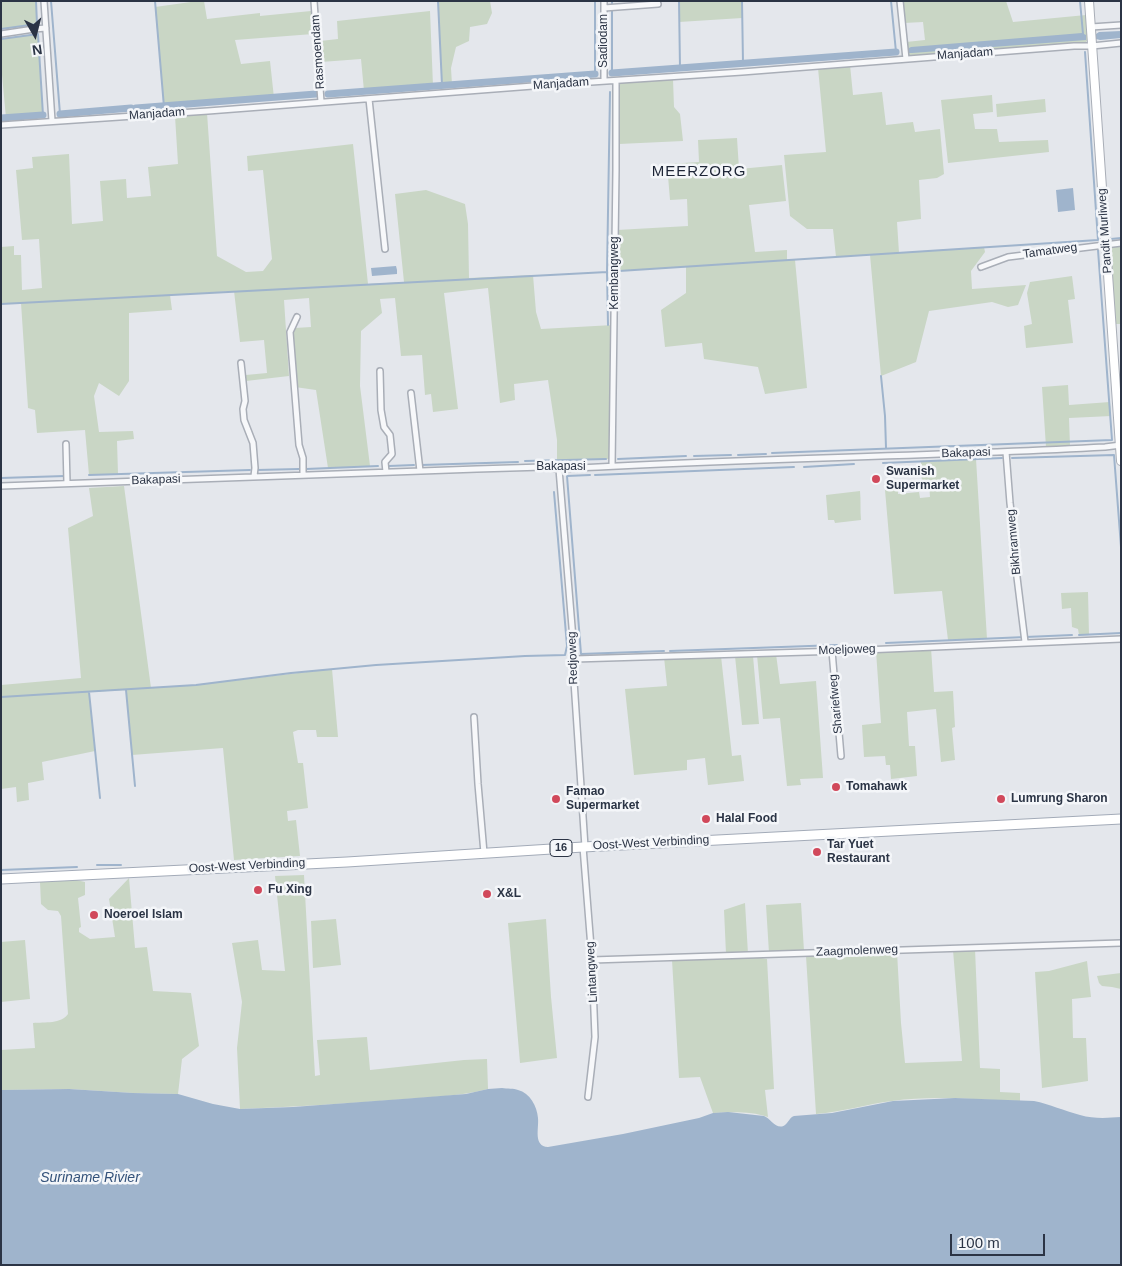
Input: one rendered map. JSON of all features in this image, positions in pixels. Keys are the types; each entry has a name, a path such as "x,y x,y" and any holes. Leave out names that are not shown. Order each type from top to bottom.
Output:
{"main road":[{"name":"Oost-West Verbinding","path":"1,879 352,862 584,847 1121,818"}],"street":[{"path":"44,1 52,121"},
{"name":"Rasmoendam","path":"314,1 321,102"},
{"name":"Sadiodam","path":"604,1 604,81"},
{"path":"900,1 906,59"},
{"name":"Pandit Murliweg","path":"1089,1 1121,462"},
{"path":"604,8 658,4"},
{"path":"1091,28 1121,25"},
{"path":"1,34 34,28 46,28"},
{"name":"Manjadam","path":"1,125 1121,43"},
{"name":"Kembangweg","path":"612,466 615,330 616,81"},
{"path":"369,99 385,249"},
{"name":"Tamatweg","path":"982,267 1008,257 1121,243"},
{"path":"297,317 290,332 303,474"},
{"path":"241,363 245,401 243,409 244,420 253,443 254,476"},
{"path":"380,371 381,410 384,427 390,435 392,454 385,462 386,472"},
{"path":"410,393 420,470"},
{"path":"66,444 68,483"},
{"name":"Bakapasi","path":"1,486 420,470 543,467 559,469 1006,452 1120,445"},
{"name":"Bikhramweg","path":"1006,452 1024,641"},
{"name":"Redjoweg","path":"559,469 570,594 584,847"},
{"name":"Moeljoweg","path":"574,659 832,651 1024,641 1121,639"},
{"name":"Shariefweg","path":"832,651 841,756"},
{"path":"474,717 484,853"},
{"name":"Lintangweg","path":"584,847 595,1037 588,1097"},
{"name":"Zaagmolenweg","path":"592,960 1121,943"}],"green space":[{"path":"1,1 36,1 37,24 1,29"},
{"path":"204,1 207,19 260,13 260,16 311,11 313,34 235,40 241,64 270,61 274,98 164,107 155,7"},
{"path":"438,1 490,1 492,13 487,24 470,27 469,41 456,47 451,68 452,85 442,85"},
{"path":"679,1 742,1 742,18 679,22"},
{"path":"902,1 1006,1 1013,22 1086,15 1088,39 1086,42 1079,43 910,56 907,54 906,42 925,40 923,22 904,23"},
{"path":"430,11 433,86 364,91 361,59 321,62 320,41 338,39 337,21"},
{"path":"38,34 43,115 6,118 1,64 1,39"},
{"path":"850,65 853,95 882,92 886,125 913,122 915,132 940,129 944,174 937,178 919,180 921,219 897,222 899,253 984,247 985,252 971,271 972,289 1026,285 1018,305 1008,307 992,302 929,311 916,362 881,376 870,255 836,257 833,229 807,229 790,216 784,155 826,152 818,68"},
{"path":"673,79 674,107 680,114 683,141 619,144 619,84 622,82"},
{"path":"992,95 993,112 973,114 975,129 997,129 999,142 1048,140 1049,152 948,163 941,100"},
{"path":"1045,99 1046,112 997,117 996,104"},
{"path":"207,113 217,256 246,272 263,271 272,259 263,170 248,171 247,156 353,144 368,284 404,282 395,194 426,190 465,204 468,224 469,278 533,275 536,312 541,329 613,325 610,459 557,460 557,440 548,380 514,384 515,400 500,403 488,288 444,293 458,409 433,412 431,394 425,395 422,355 401,356 395,298 380,299 382,313 361,331 360,386 370,466 328,468 316,390 295,387 291,335 295,328 311,327 309,298 284,300 289,376 246,381 246,375 267,373 264,340 240,342 234,291 170,295 172,310 129,313 129,381 119,396 99,383 94,396 99,432 133,431 134,439 117,441 118,474 89,475 85,430 37,433 35,410 28,408 21,303 1,304 1,247 14,246 14,255 21,255 22,290 42,288 39,239 22,240 16,170 33,168 32,157 69,154 72,224 103,221 100,181 126,179 127,198 151,196 148,167 178,164 175,116"},
{"path":"737,138 739,169 782,165 786,201 749,205 755,252 787,250 787,260 795,260 807,388 765,394 758,367 704,359 702,343 665,347 661,310 686,293 686,267 617,271 617,230 688,226 687,199 670,200 667,164 699,162 698,140"},
{"path":"1121,244 1121,324 1115,324 1109,251 1112,246"},
{"path":"1072,276 1075,299 1068,300 1073,343 1026,348 1024,326 1032,324 1027,293 1030,282"},
{"path":"1068,385 1069,405 1110,402 1111,416 1069,418 1070,446 1046,447 1042,387"},
{"path":"976,459 987,639 948,640 942,591 894,594 885,490 898,489 898,494 919,492 920,498 930,497 929,484 922,484 921,462"},
{"path":"124,486 151,688 196,685 332,669 338,737 317,737 316,730 298,730 293,732 298,763 303,763 308,808 287,811 288,821 296,820 300,856 234,860 223,748 132,755 126,690 89,692 95,751 42,762 44,780 28,783 29,800 17,802 16,787 1,789 1,685 81,678 68,528 93,516 89,488"},
{"path":"860,491 861,520 835,523 834,520 828,520 826,495"},
{"path":"1088,592 1089,635 1079,635 1078,629 1072,627 1071,608 1062,609 1061,593"},
{"path":"931,648 934,692 953,691 955,727 952,728 955,760 941,762 936,709 907,712 909,746 915,746 917,776 891,779 890,765 886,765 885,756 864,757 862,725 881,723 876,651"},
{"path":"776,654 780,684 816,681 823,778 800,779 801,785 787,786 780,718 763,719 757,655"},
{"path":"721,656 732,756 741,755 744,781 708,785 705,758 687,760 687,770 634,775 625,689 667,686 664,657"},
{"path":"735,656 753,656 759,724 742,725"},
{"path":"304,875 315,1076 320,1075 317,1040 367,1037 370,1070 487,1059 488,1089 465,1094 441,1096 240,1109 237,1048 242,1002 232,943 258,940 262,970 285,971 275,876"},
{"path":"129,878 135,948 147,947 153,991 191,993 199,1046 182,1059 178,1094 69,1089 1,1090 1,1050 35,1048 33,1023 57,1021 68,1014 61,916 58,911 48,910 41,904 40,882 76,880 85,882 85,895 78,898 81,927 79,932 90,939 115,937 109,899"},
{"path":"745,903 748,954 726,954 724,910"},
{"path":"801,903 804,951 769,953 766,905"},
{"path":"336,919 341,965 313,968 311,921"},
{"path":"546,919 557,1058 520,1063 508,923"},
{"path":"25,940 30,999 1,1002 1,942"},
{"path":"975,949 980,1068 1000,1069 1000,1092 1020,1093 1020,1101 940,1098 908,1099 816,1114 806,956 897,952 905,1063 962,1061 953,950"},
{"path":"749,957 767,959 774,1089 765,1090 768,1117 748,1113 713,1113 700,1077 679,1078 672,960"},
{"path":"1087,961 1091,997 1072,999 1073,1038 1086,1038 1088,1081 1042,1088 1035,972 1049,971"},
{"path":"1121,973 1121,989 1102,986 1097,976"}],"water":[{"path":"1121,31 1121,38 1096,39 1096,34 1099,32"},
{"path":"1082,33 1086,35 1086,40 909,53 909,48 911,47"},
{"path":"1073,188 1075,210 1058,212 1056,190"},
{"path":"396,266 397,274 372,276 371,268"},
{"name":"Suriname Rivier","path":"502,1088 516,1089 529,1097 537,1113 540,1144 548,1147 623,1134 699,1118 713,1113 728,1112 764,1116 776,1125 782,1126 794,1116 832,1113 893,1101 955,1098 1034,1101 1085,1116 1100,1118 1121,1117 1121,1265 1,1265 1,1090 69,1089 178,1094 240,1109 293,1107 466,1094"}],"waterway":[{"path":"1,29 37,24 36,1"},
{"path":"51,1 60,114"},
{"path":"155,1 164,107"},
{"path":"438,1 442,85"},
{"path":"595,1 595,74"},
{"path":"679,1 680,68"},
{"path":"742,1 743,63"},
{"path":"891,1 896,52"},
{"path":"1080,1 1083,34"},
{"path":"612,10 612,73"},
{"path":"1,39 38,34 43,115"},
{"path":"612,73 896,52"},
{"path":"619,271 1098,240 1085,52"},
{"path":"328,94 595,74"},
{"path":"608,325 610,92"},
{"path":"136,108 316,94"},
{"path":"60,114 131,108"},
{"path":"1,118 43,115"},
{"path":"1111,239 1121,238"},
{"path":"772,453 1112,440 1098,250"},
{"path":"1,304 607,272"},
{"path":"881,376 886,448"},
{"path":"738,455 766,454"},
{"path":"694,456 731,455"},
{"path":"1012,458 1114,455 1121,547"},
{"path":"618,459 686,456"},
{"path":"883,463 1002,458"},
{"path":"525,461 606,459"},
{"path":"421,465 518,462"},
{"path":"804,467 854,464"},
{"path":"389,466 414,465"},
{"path":"306,469 378,466"},
{"path":"595,475 794,467"},
{"path":"257,470 299,469"},
{"path":"89,475 250,470"},
{"path":"590,475 567,476 581,654 664,651"},
{"path":"1,478 65,476"},
{"path":"1,697 196,685 376,665 565,655 567,646 554,492"},
{"path":"1079,635 1121,633"},
{"path":"886,643 1072,635"},
{"path":"670,651 837,645"},
{"path":"126,690 135,786"},
{"path":"89,692 100,798"},
{"path":"97,865 121,865"},
{"path":"1,870 77,867"}],"place":[{"name":"Swanish Supermarket","path":"876,479"},
{"name":"Tomahawk","path":"836,787"},
{"name":"Famao Supermarket","path":"556,799"},
{"name":"Lumrung Sharon","path":"1001,799"},
{"name":"Halal Food","path":"706,819"},
{"name":"Tar Yuet Restaurant","path":"817,852"},
{"name":"Fu Xing","path":"258,890"},
{"name":"X&L","path":"487,894"},
{"name":"Noeroel Islam","path":"94,915"}],"district":[{"name":"MEERZORG","path":"699,172"}]}
